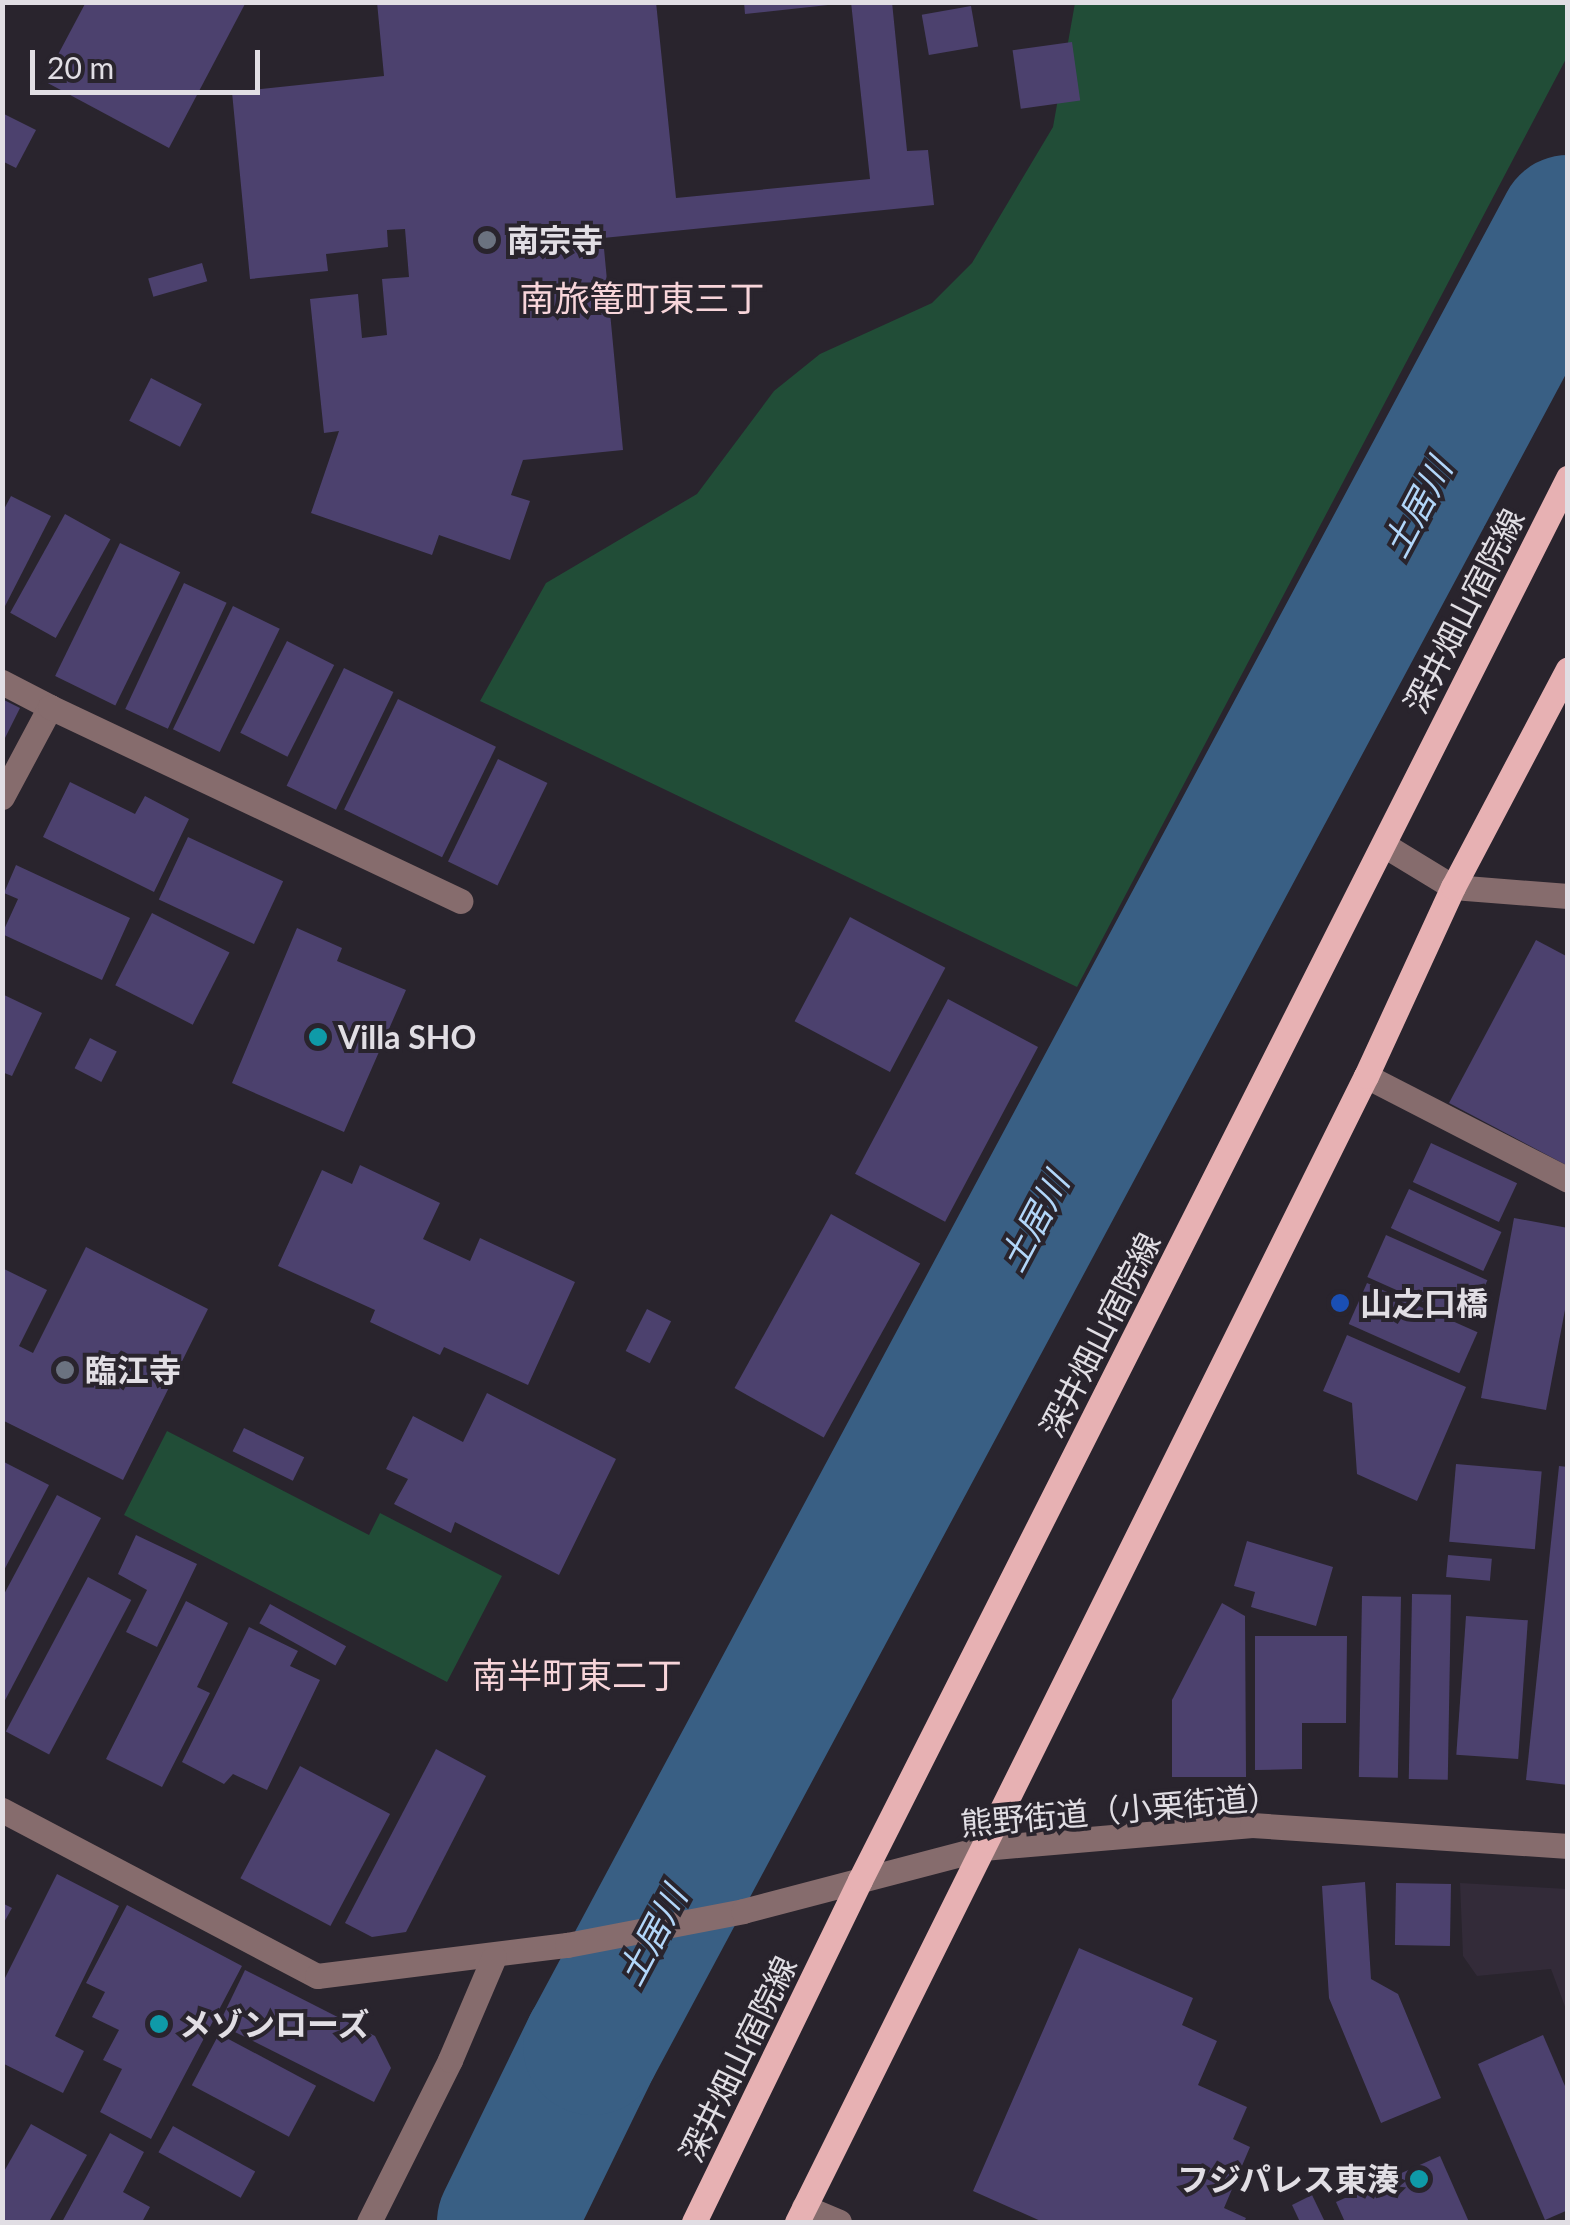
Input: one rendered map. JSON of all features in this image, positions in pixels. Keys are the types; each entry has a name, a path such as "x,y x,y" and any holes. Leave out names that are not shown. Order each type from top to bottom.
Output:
{"main road":[{"name":"深井畑山宿院線","path":"694,2222 860,1880 1568,478"},
{"path":"800,2215 1366,1076 1453,887 1568,669"}],"street":[{"path":"2,682 461,901"},
{"path":"2,797 50,707"},
{"path":"1384,844 1453,887 1568,896"},
{"path":"1366,1076 1568,1180"},
{"path":"2,1810 316,1976 494,1957 450,2060 369,2222"},
{"name":"熊野街道（小栗街道）","path":"494,1957 742,1911 983,1848 1252,1825 1568,1846"},
{"path":"800,2215 839,2222"}],"shaded area":[{"path":"1460,1883 1567,1889 1567,2012 1551,1969 1477,1976 1463,1956"}],"green space":[{"path":"1075,3 1567,3 1567,57 1077,987 480,701 546,583 697,494 774,391 820,354 932,303 972,263 1053,127"},
{"path":"167,1431 369,1535 380,1513 502,1576 447,1682 124,1515"}],"building":[{"path":"86,2 246,2 169,148 44,81"},
{"path":"377,2 656,2 676,198 870,179 851,2 892,2 907,151 928,150 934,205 603,238 623,450 523,460 511,495 530,501 510,560 439,535 432,555 311,513 339,431 324,433 310,299 358,294 362,338 387,335 382,279 409,277 405,229 387,230 388,247 326,254 328,271 250,279 232,92 384,76"},
{"path":"744,2 828,2 828,5 745,14"},
{"path":"971,6 978,46 929,55 922,15"},
{"path":"1072,42 1080,100 1021,109 1013,50"},
{"path":"2,113 36,130 16,168 2,161"},
{"path":"202,263 207,281 153,297 148,278"},
{"path":"151,378 202,404 180,447 129,421"},
{"path":"11,496 51,516 2,612 2,513"},
{"path":"65,514 110,539 56,638 10,613"},
{"path":"120,543 180,572 115,705 55,676"},
{"path":"184,583 227,603 168,729 125,709"},
{"path":"233,606 280,629 220,752 173,729"},
{"path":"287,641 334,665 287,757 240,733"},
{"path":"344,668 393,692 336,810 287,786"},
{"path":"2,699 20,708 2,744"},
{"path":"398,699 496,747 442,857 344,810"},
{"path":"498,759 547,783 497,886 448,861"},
{"path":"70,782 135,814 145,796 189,819 154,892 43,837"},
{"path":"188,837 283,881 254,944 159,900"},
{"path":"16,865 130,918 102,980 2,934 18,899 4,893"},
{"path":"152,913 230,952 193,1025 115,985"},
{"path":"850,917 945,968 890,1072 795,1021"},
{"name":"Villa SHO","path":"297,928 342,948 337,961 406,990 344,1132 232,1083"},
{"path":"1536,940 1568,957 1568,1166 1449,1103"},
{"path":"2,994 42,1013 12,1076 2,1072"},
{"path":"948,999 1038,1047 945,1222 855,1174"},
{"path":"90,1038 117,1052 101,1082 75,1068"},
{"path":"1431,1143 1517,1183 1499,1222 1413,1182"},
{"path":"360,1165 440,1203 423,1239 470,1261 480,1238 575,1282 528,1385 444,1347 440,1355 370,1322 375,1310 278,1266 322,1170 352,1184"},
{"path":"1409,1189 1501,1232 1483,1271 1391,1228"},
{"path":"831,1214 920,1263 824,1437 735,1388"},
{"path":"1514,1218 1568,1228 1568,1294 1546,1410 1481,1398"},
{"path":"1386,1235 1487,1280 1469,1322 1367,1277"},
{"path":"86,1247 208,1309 123,1480 2,1420 2,1268 47,1290 19,1346 33,1353"},
{"path":"1367,1283 1478,1332 1459,1373 1349,1324"},
{"path":"647,1309 671,1321 650,1363 626,1351"},
{"path":"1347,1335 1466,1387 1417,1501 1357,1474 1352,1403 1323,1391"},
{"path":"487,1393 616,1459 559,1575 455,1522 451,1533 394,1504 408,1479 386,1469 413,1416 463,1442"},
{"path":"244,1428 304,1457 293,1481 233,1451"},
{"path":"2,1461 49,1485 2,1574"},
{"path":"1456,1464 1542,1471 1535,1549 1449,1542"},
{"path":"1559,1466 1568,1467 1568,1785 1526,1780"},
{"path":"57,1495 101,1518 2,1706 2,1598"},
{"path":"136,1535 197,1564 157,1647 126,1632 147,1590 118,1574"},
{"path":"1247,1541 1333,1567 1316,1626 1251,1607 1255,1592 1234,1586"},
{"path":"1448,1555 1492,1559 1490,1581 1446,1577"},
{"path":"88,1577 131,1600 49,1755 6,1732"},
{"path":"1412,1594 1451,1595 1448,1780 1409,1779"},
{"path":"1362,1596 1401,1597 1398,1778 1359,1777"},
{"path":"186,1601 228,1623 197,1687 210,1693 162,1787 106,1759"},
{"path":"1222,1603 1245,1616 1246,1777 1172,1777 1172,1700"},
{"path":"270,1604 346,1646 335,1665 259,1623"},
{"path":"1466,1616 1528,1620 1518,1759 1456,1755"},
{"path":"249,1627 298,1651 290,1666 320,1680 267,1790 233,1774 224,1784 182,1762"},
{"path":"1255,1636 1347,1636 1346,1723 1302,1723 1302,1769 1255,1770"},
{"path":"436,1749 486,1776 406,1932 372,1937 345,1923"},
{"path":"300,1766 390,1814 330,1926 240,1878"},
{"path":"57,1874 119,1906 55,2036 84,2051 63,2093 2,2063 2,1984"},
{"path":"1365,1882 1371,1979 1398,1994 1441,2098 1381,2123 1329,1998 1322,1886"},
{"path":"1396,1883 1451,1884 1450,1946 1395,1945"},
{"path":"2,1903 12,1908 2,1926"},
{"name":"メゾンローズ","path":"127,1905 242,1966 151,2139 100,2112 122,2069 103,2060 119,2030 92,2017 105,1992 86,1983"},
{"path":"1079,1948 1193,1998 1182,2025 1217,2041 1198,2085 1247,2107 1233,2139 1250,2147 1224,2208 1246,2218 1244,2222 1043,2222 973,2191"},
{"path":"245,1970 375,2036 391,2068 374,2102 219,2024"},
{"path":"219,2034 316,2086 289,2137 192,2085"},
{"path":"1543,2035 1568,2093 1568,2210 1545,2220 1478,2064"},
{"path":"31,2124 87,2155 49,2222 2,2222 2,2175"},
{"path":"173,2126 255,2172 241,2198 158,2152"},
{"path":"110,2133 144,2152 123,2192 150,2207 142,2222 62,2222"},
{"name":"フジパレス東湊","path":"1440,2156 1469,2222 1345,2222 1336,2202"},
{"path":"1312,2195 1325,2222 1300,2222 1292,2205"}],"waterway":[{"name":"土居川","path":"506,2222 592,2046 1568,224"}],"place":[{"name":"南宗寺","path":"487,240"},
{"name":"Villa SHO","path":"318,1037"},
{"name":"山之口橋","path":"1340,1303"},
{"name":"臨江寺","path":"65,1370"},
{"name":"メゾンローズ","path":"159,2024"},
{"name":"フジパレス東湊","path":"1419,2179"}],"district":[{"name":"南旅篭町東三丁","path":"642,297"},
{"name":"南半町東二丁","path":"577,1674"}]}
